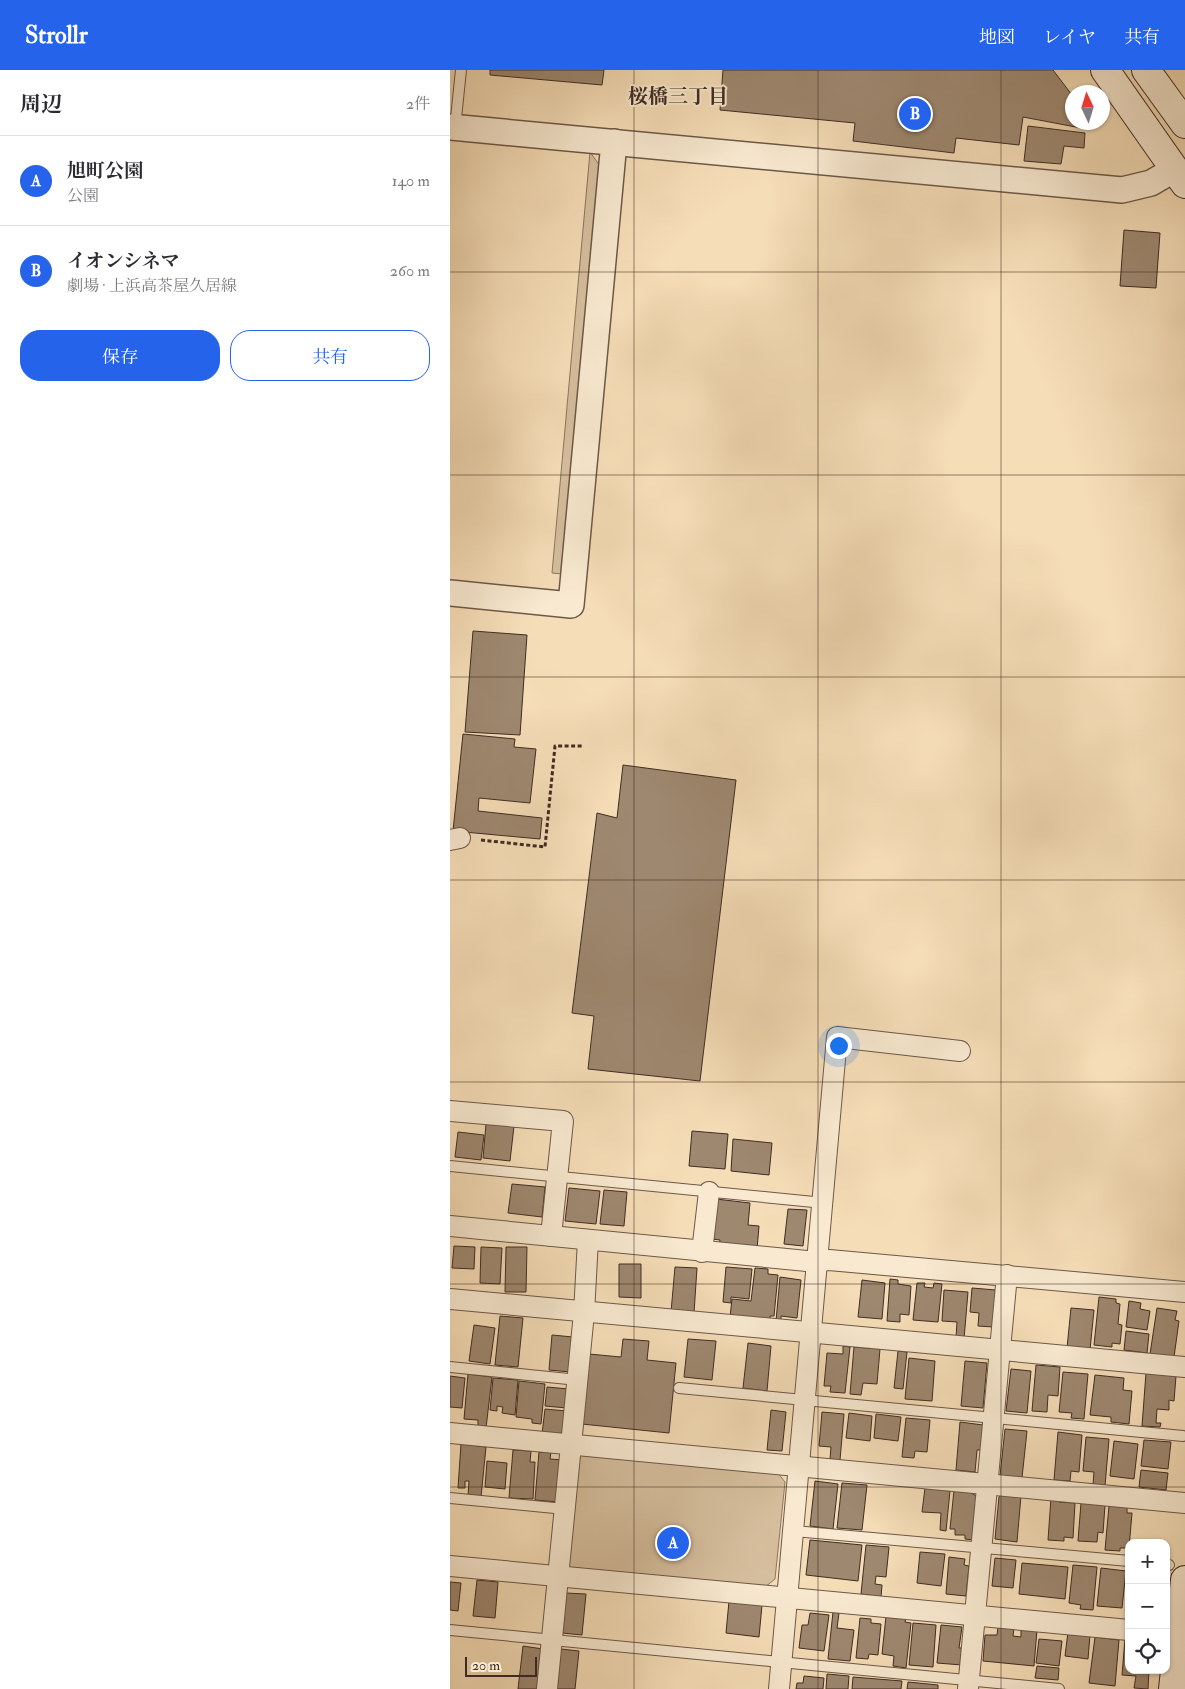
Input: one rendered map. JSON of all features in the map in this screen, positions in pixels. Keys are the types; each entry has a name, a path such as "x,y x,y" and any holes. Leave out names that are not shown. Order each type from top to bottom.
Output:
{"main road":[{"path":"1105,70 1180,176"},
{"path":"1146,70 1185,124"},
{"path":"1173,1570 1173,1689"}],"street":[{"path":"453,128 1122,190 1180,176"},
{"path":"450,593 571,605 614,142"},
{"path":"779,1689 838,1037 960,1051"},
{"path":"450,1111 562,1121 551,1236"},
{"path":"702,1252 709,1192"},
{"path":"450,1226 702,1252 817,1262 829,1260 1185,1292"},
{"path":"547,1689 578,1380 588,1240"},
{"path":"969,1684 1007,1275"},
{"path":"450,1299 1001,1352 1185,1367"},
{"path":"450,1433 1185,1503"},
{"path":"450,1566 1125,1630"}],"lane":[{"path":"453,128 461,70"},
{"path":"450,1166 824,1203"},
{"path":"450,1367 578,1380"},
{"path":"679,1388 1183,1436"},
{"path":"450,1498 565,1509"},
{"path":"794,1531 1125,1561"},
{"path":"450,1630 782,1662 969,1684 1059,1689"}],"path":[{"path":"455,839 545,848 555,746 582,746"}],"shaded area":[{"path":"590,152 600,166 563,574 552,573"},
{"path":"577,1455 777,1472 785,1482 775,1579 765,1587 566,1568"}],"building":[{"path":"490,70 604,70 602,85 490,75"},
{"path":"723,70 1053,70 1065,86 1065,125 1023,117 1019,145 956,138 954,153 853,141 855,123 720,110"},
{"path":"1028,126 1085,133 1084,148 1064,146 1061,164 1024,161"},
{"path":"1124,230 1160,233 1156,288 1120,286"},
{"path":"473,631 527,635 520,735 465,732"},
{"path":"463,734 515,739 514,747 536,749 530,803 479,798 478,811 542,818 540,839 453,831"},
{"path":"623,765 736,780 700,1081 588,1069 594,1016 572,1013 597,813 617,818"},
{"path":"486,1124 514,1126 510,1161 483,1158"},
{"path":"692,1131 728,1134 725,1169 689,1166"},
{"path":"458,1132 484,1135 481,1160 455,1157"},
{"path":"733,1139 772,1143 769,1175 731,1171"},
{"path":"512,1184 545,1187 542,1217 508,1213"},
{"path":"569,1188 600,1191 596,1224 565,1221"},
{"path":"604,1190 627,1192 624,1226 600,1224"},
{"path":"716,1199 750,1203 748,1225 759,1226 757,1250 719,1246 720,1240 712,1239"},
{"path":"788,1209 807,1210 803,1246 784,1244"},
{"path":"454,1246 475,1247 474,1269 452,1268"},
{"path":"481,1247 502,1248 500,1284 480,1283"},
{"path":"506,1247 527,1247 526,1292 505,1292"},
{"path":"619,1264 641,1264 641,1298 619,1297"},
{"path":"675,1267 697,1268 694,1313 671,1312"},
{"path":"726,1267 752,1269 749,1299 731,1297 731,1303 723,1302"},
{"path":"755,1268 768,1269 768,1274 778,1275 774,1316 770,1316 770,1321 730,1317 732,1299 751,1301"},
{"path":"780,1277 801,1280 797,1318 781,1316 781,1322 776,1321"},
{"path":"890,1279 898,1280 898,1284 911,1286 909,1315 900,1314 900,1322 887,1321"},
{"path":"862,1280 885,1283 882,1319 858,1317"},
{"path":"917,1283 925,1283 924,1287 933,1288 934,1283 942,1284 938,1322 913,1320"},
{"path":"972,1288 996,1290 993,1327 978,1326 979,1313 970,1312"},
{"path":"944,1290 968,1292 964,1339 956,1338 957,1322 942,1321"},
{"path":"1099,1297 1116,1299 1116,1303 1120,1304 1118,1324 1122,1325 1120,1344 1112,1343 1112,1347 1094,1345"},
{"path":"1129,1301 1141,1303 1140,1309 1150,1311 1147,1330 1126,1327"},
{"path":"1071,1308 1094,1310 1090,1350 1067,1348"},
{"path":"1157,1308 1177,1311 1175,1320 1179,1321 1174,1357 1150,1354"},
{"path":"500,1316 523,1318 518,1367 495,1365"},
{"path":"474,1325 495,1328 490,1364 469,1361"},
{"path":"1126,1331 1149,1334 1147,1353 1124,1350"},
{"path":"552,1335 573,1337 570,1372 549,1370"},
{"path":"623,1339 649,1341 647,1360 676,1363 669,1433 582,1424 589,1354 621,1357"},
{"path":"688,1339 716,1341 712,1380 684,1377"},
{"path":"748,1343 771,1346 767,1391 743,1388"},
{"path":"843,1346 850,1347 845,1393 830,1392 831,1386 824,1386 827,1353 843,1354"},
{"path":"854,1347 880,1349 877,1384 863,1383 861,1395 850,1394"},
{"path":"898,1351 907,1352 903,1389 894,1388"},
{"path":"909,1358 935,1361 932,1401 905,1399"},
{"path":"965,1361 987,1363 983,1408 961,1406"},
{"path":"1036,1365 1060,1367 1058,1396 1048,1395 1047,1412 1032,1411"},
{"path":"1011,1369 1031,1371 1027,1413 1006,1411"},
{"path":"1063,1372 1088,1374 1084,1419 1071,1418 1072,1413 1059,1412"},
{"path":"1146,1373 1176,1376 1174,1401 1169,1400 1169,1410 1157,1409 1156,1423 1161,1423 1160,1427 1142,1426"},
{"path":"468,1374 492,1377 486,1428 478,1427 478,1420 464,1419"},
{"path":"1095,1375 1124,1378 1123,1390 1132,1391 1129,1424 1111,1422 1111,1417 1090,1415"},
{"path":"450,1376 465,1378 462,1408 450,1407"},
{"path":"493,1378 518,1380 515,1415 502,1413 503,1407 497,1406 497,1411 490,1410"},
{"path":"519,1381 545,1384 541,1424 532,1423 532,1419 516,1417"},
{"path":"547,1387 569,1389 567,1408 545,1406"},
{"path":"545,1409 567,1411 564,1436 542,1434"},
{"path":"771,1410 786,1412 782,1451 767,1450"},
{"path":"822,1412 844,1414 840,1460 830,1459 831,1447 819,1446"},
{"path":"849,1413 872,1416 870,1441 846,1438"},
{"path":"876,1414 901,1417 898,1441 874,1438"},
{"path":"906,1418 930,1420 927,1452 915,1451 914,1458 902,1457"},
{"path":"960,1422 983,1425 981,1450 977,1450 975,1472 956,1470"},
{"path":"1005,1429 1027,1431 1022,1478 1000,1476"},
{"path":"1058,1432 1082,1435 1079,1472 1071,1471 1070,1481 1054,1480"},
{"path":"1086,1437 1109,1439 1105,1486 1093,1485 1094,1472 1083,1471"},
{"path":"1144,1440 1171,1442 1168,1469 1141,1466"},
{"path":"1114,1441 1138,1444 1134,1479 1110,1476"},
{"path":"461,1444 486,1447 481,1497 468,1496 469,1481 465,1481 465,1488 458,1488"},
{"path":"513,1450 531,1451 530,1462 535,1462 533,1499 509,1498"},
{"path":"539,1452 551,1452 550,1459 563,1460 558,1502 535,1500"},
{"path":"487,1461 507,1463 505,1489 485,1487"},
{"path":"1141,1470 1168,1473 1166,1490 1139,1487"},
{"path":"815,1481 838,1484 833,1529 810,1526"},
{"path":"842,1483 867,1485 862,1530 837,1528"},
{"path":"925,1488 950,1491 946,1531 940,1530 941,1513 922,1512"},
{"path":"954,1490 970,1492 976,1496 973,1540 965,1539 965,1535 955,1535 955,1529 950,1529"},
{"path":"1002,1494 1021,1496 1017,1542 995,1539 999,1497"},
{"path":"1051,1498 1060,1499 1059,1502 1075,1503 1073,1538 1064,1537 1064,1541 1048,1540"},
{"path":"1081,1503 1105,1505 1103,1533 1098,1532 1097,1542 1078,1541"},
{"path":"1109,1506 1127,1507 1127,1513 1132,1513 1130,1539 1125,1539 1125,1548 1120,1548 1120,1551 1105,1550"},
{"path":"810,1540 862,1545 858,1581 806,1575"},
{"path":"866,1545 889,1547 886,1577 876,1576 875,1584 882,1585 881,1597 861,1594"},
{"path":"920,1552 945,1554 941,1586 917,1583"},
{"path":"949,1557 965,1559 964,1565 969,1566 966,1596 946,1594"},
{"path":"995,1558 1016,1560 1013,1588 992,1586"},
{"path":"1022,1563 1068,1567 1065,1599 1019,1594"},
{"path":"1073,1565 1097,1567 1093,1610 1080,1609 1081,1605 1069,1603"},
{"path":"1101,1568 1125,1571 1122,1608 1097,1606"},
{"path":"477,1580 498,1582 495,1618 473,1616"},
{"path":"450,1582 461,1583 458,1611 450,1610"},
{"path":"566,1593 586,1594 582,1635 562,1633"},
{"path":"729,1601 762,1605 759,1637 726,1633"},
{"path":"833,1612 839,1613 837,1628 854,1630 850,1661 828,1659"},
{"path":"810,1613 829,1615 824,1651 799,1648 802,1625 808,1625"},
{"path":"886,1616 906,1618 905,1622 911,1623 906,1668 893,1666 894,1656 882,1654"},
{"path":"860,1618 871,1619 871,1623 881,1624 878,1655 869,1654 868,1659 856,1658"},
{"path":"913,1623 936,1625 933,1667 909,1665"},
{"path":"941,1625 962,1627 959,1648 963,1648 962,1665 937,1663"},
{"path":"998,1627 1014,1628 1013,1636 1021,1637 1021,1628 1037,1630 1034,1666 983,1661 985,1635 997,1635"},
{"path":"1068,1632 1090,1635 1088,1659 1065,1656"},
{"path":"1095,1637 1119,1640 1115,1686 1089,1683"},
{"path":"1039,1639 1062,1641 1059,1666 1036,1663"},
{"path":"1125,1639 1125,1674 1149,1674 1148,1689 1134,1688 1136,1676 1122,1675"},
{"path":"523,1646 543,1649 539,1689 518,1689"},
{"path":"561,1649 579,1651 575,1689 557,1689"},
{"path":"1037,1666 1059,1668 1058,1680 1035,1678"},
{"path":"827,1674 849,1676 848,1689 826,1689"},
{"path":"804,1676 824,1678 823,1689 796,1689 797,1683 803,1683"},
{"path":"853,1677 902,1681 901,1689 852,1689"},
{"path":"908,1682 938,1685 938,1689 907,1689"}],"place":[{"name":"イオンシネマ","path":"915,114"},
{"name":"旭町公園","path":"673,1543"}],"district":[{"name":"桜橋三丁目","path":"678,96"}]}
